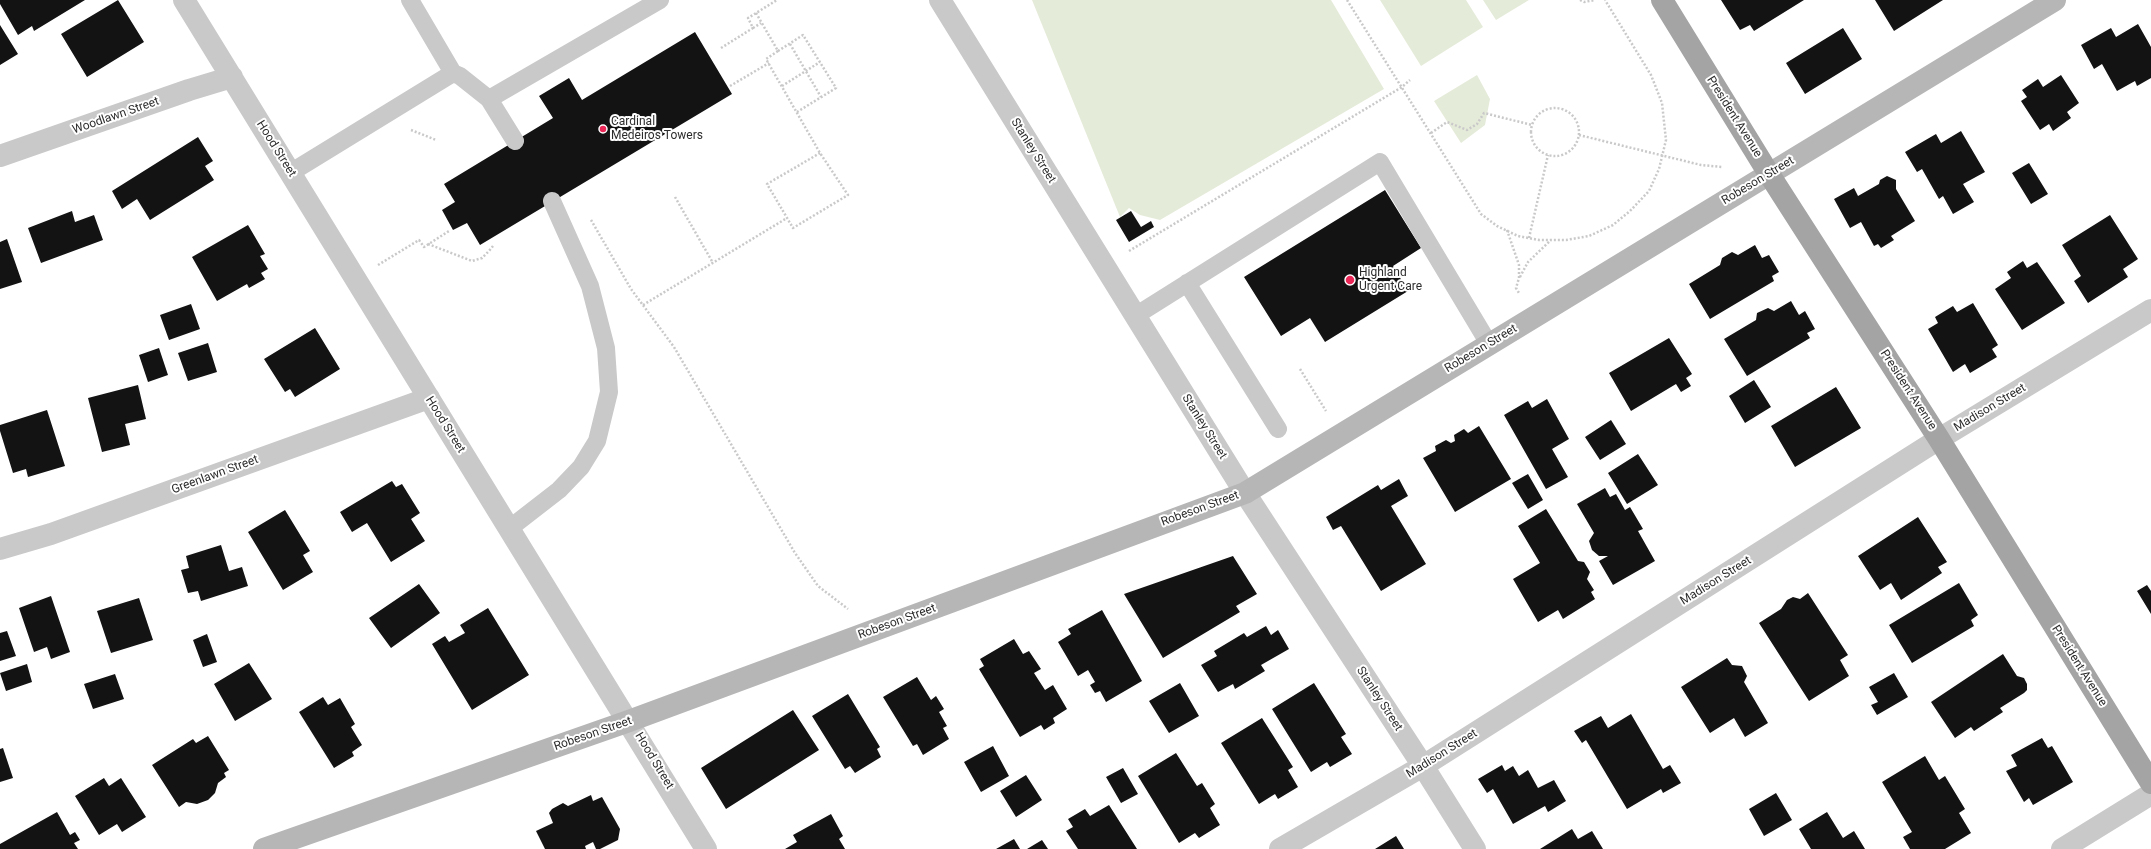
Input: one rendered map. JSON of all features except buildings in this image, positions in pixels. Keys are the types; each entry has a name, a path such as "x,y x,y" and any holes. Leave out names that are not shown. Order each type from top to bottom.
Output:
{"main road":[{"name":"President Avenue","path":"1662,0 1769,174 1939,439 2151,783"},
{"name":"Robeson Street","path":"264,849 630,721 1245,493 2055,0"}],"street":[{"name":"Hood Street","path":"184,0 630,721 706,849"},
{"name":"Stanley Street","path":"940,0 1245,493 1423,766 1475,849"},
{"name":"Woodlawn Street","path":"0,156 189,90 232,77"},
{"name":"Madison Street","path":"1280,849 1423,766 1939,439 2151,310"},
{"name":"Greenlawn Street","path":"0,549 51,534 429,398"},
{"path":"2062,849 2151,794"}],"lane":[{"path":"410,0 453,73 460,76 489,99 515,141"},
{"path":"489,99 660,0"},
{"path":"290,173 453,73"},
{"path":"1135,316 1380,162 1489,344"},
{"path":"510,528 559,490 581,467 597,441 609,392 606,348 590,286 552,201"},
{"path":"1187,283 1278,429"}],"path":[{"path":"753,28 748,18 777,0"},
{"path":"1347,0 1481,214 1507,230 1529,238 1551,240 1566,240 1590,236 1613,226 1649,191 1659,169 1666,140 1662,103 1651,74 1605,0"},
{"path":"1580,0 1584,2 1596,0"},
{"path":"756,13 778,51"},
{"path":"721,48 761,23"},
{"path":"797,112 836,88 803,35 766,58 769,63 782,86 820,152 848,195 793,228 767,184 820,152"},
{"path":"789,44 821,97"},
{"path":"782,86 820,62"},
{"path":"730,86 769,63"},
{"path":"1128,251 1402,87 1410,80"},
{"path":"1559,108 1573,116 1577,123 1579,135 1574,147 1568,152 1560,155 1548,154 1538,149 1534,143 1531,136 1532,125 1538,115 1544,111 1559,108"},
{"path":"1430,133 1447,122 1466,130 1477,124 1484,113 1532,125"},
{"path":"1579,135 1701,165 1722,167"},
{"path":"1529,238 1548,154"},
{"path":"675,197 713,262"},
{"path":"588,214 631,289 674,348 795,553 818,586 852,612"},
{"path":"643,305 787,218"},
{"path":"1507,230 1519,265 1519,278"},
{"path":"376,266 419,240 424,247 449,231"},
{"path":"1523,299 1516,288 1519,278 1528,262 1551,240"},
{"path":"428,244 472,261 482,258 490,252 493,246"},
{"path":"1300,368 1326,412"}],"green space":[{"path":"1032,0 1331,0 1384,89 1160,220 1140,215 1129,208 1120,217"},
{"path":"1380,0 1466,0 1483,27 1421,66"},
{"path":"1483,0 1529,0 1496,20"},
{"path":"1477,75 1490,99 1485,125 1461,143 1434,101"}],"place":[{"name":"Cardinal Medeiros Towers","path":"603,129"},
{"name":"Highland Urgent Care","path":"1350,280"}]}
